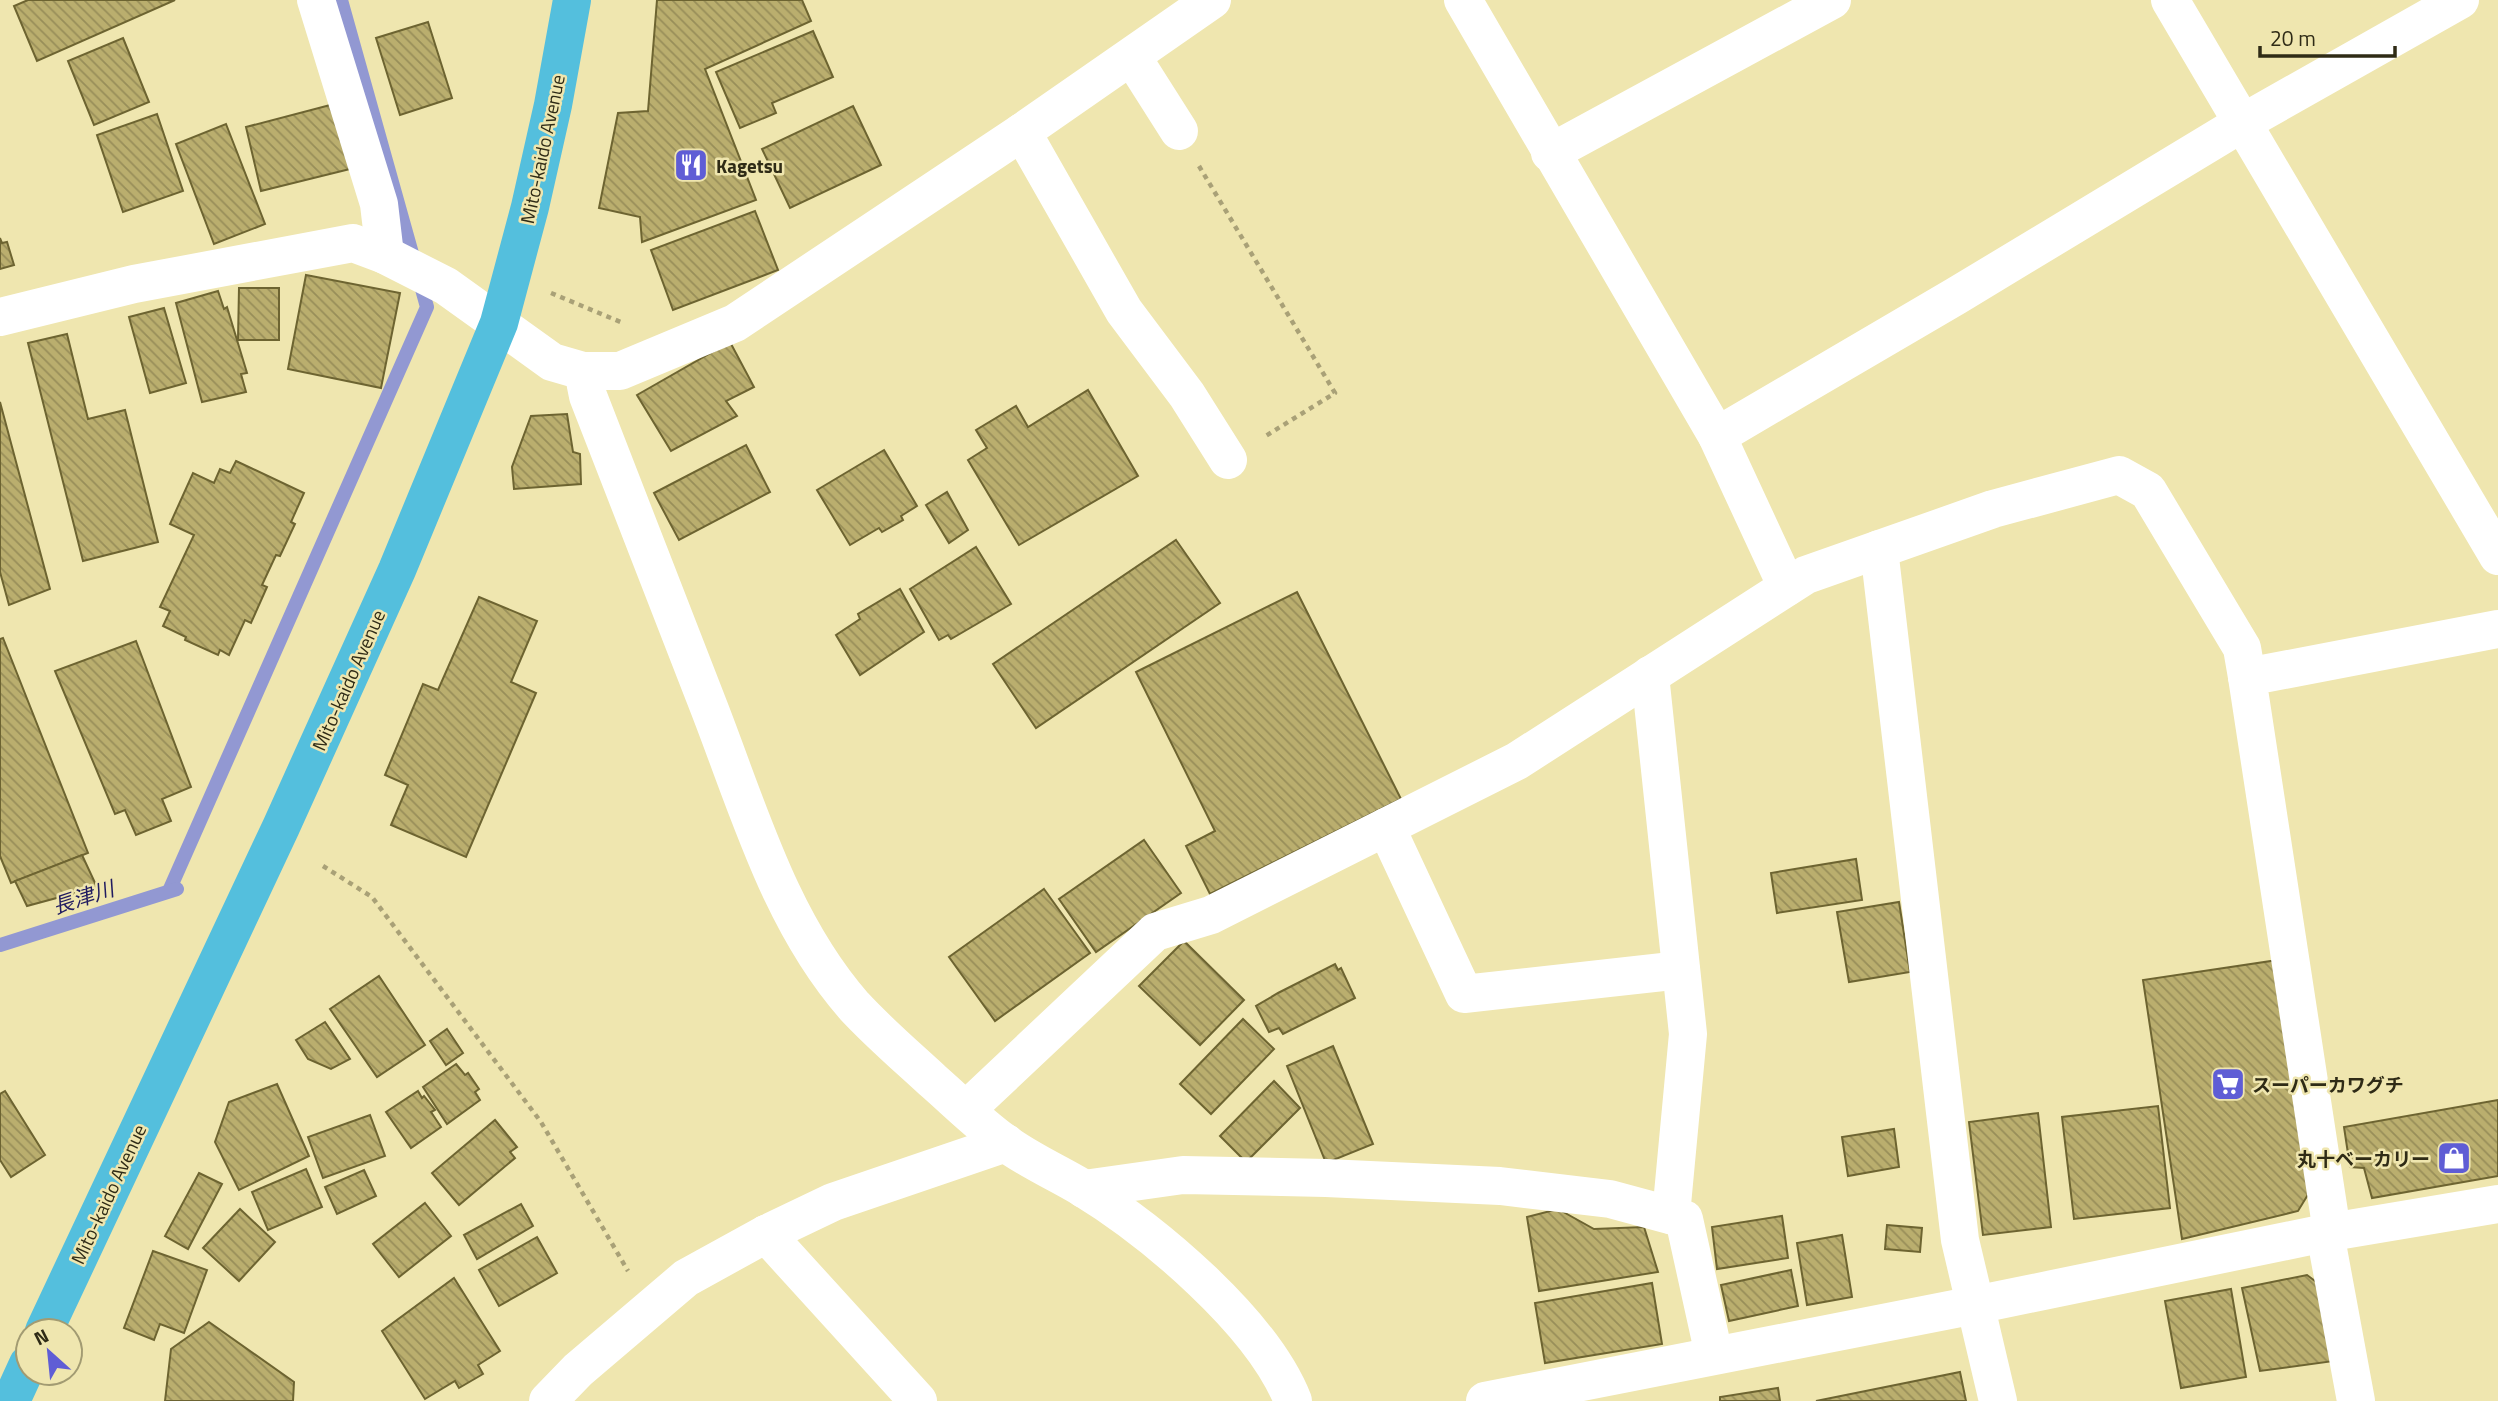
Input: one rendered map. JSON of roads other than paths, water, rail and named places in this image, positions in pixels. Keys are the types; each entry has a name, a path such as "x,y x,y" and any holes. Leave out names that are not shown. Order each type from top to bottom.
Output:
{"highway":[{"name":"Mito-kaido Avenue","path":"51,1317 281,827 397,570 499,323 539,169 572,0"}],"street":[{"path":"316,0 379,204 391,259"},
{"path":"0,317 134,284 353,243 441,284 552,362 583,372 620,370 735,323 1022,132 1212,0"},
{"path":"1463,0 1717,436 1787,587"},
{"path":"1550,153 1832,0"},
{"path":"2170,0 2498,556"},
{"path":"1717,436 2244,122 2460,0"},
{"path":"1132,57 1179,131"},
{"path":"1022,132 1124,311 1187,395 1228,460"},
{"path":"583,372 588,396 769,865 821,961 853,1005 966,1110 1006,1143 1084,1189 1151,1236 1244,1323 1286,1383 1293,1401"},
{"path":"966,1110 1155,932 1211,915 1517,761 1806,575 1993,509 2119,475 2148,491 2242,648 2328,1233 2356,1401"},
{"path":"1879,549 1958,1226 1998,1401"},
{"path":"2247,677 2498,629"},
{"path":"1650,675 1688,1034 1671,1215"},
{"path":"1386,827 1464,994 1681,970"},
{"path":"548,1401 578,1370 685,1278 766,1234 833,1202 1006,1143"},
{"path":"1084,1189 1183,1175 1500,1186 1610,1199 1671,1215 1684,1219 1714,1355"},
{"path":"1485,1401 2328,1233 2498,1204"},
{"path":"766,1234 918,1401"}],"waterway":[{"path":"169,891 427,307 341,0"},
{"name":"長津川","path":"0,945 177,889"}],"place":[{"name":"Kagetsu","path":"691,165"},
{"name":"スーパーカワグチ","path":"2228,1084"},
{"name":"丸十ベーカリー","path":"2454,1158"}]}
